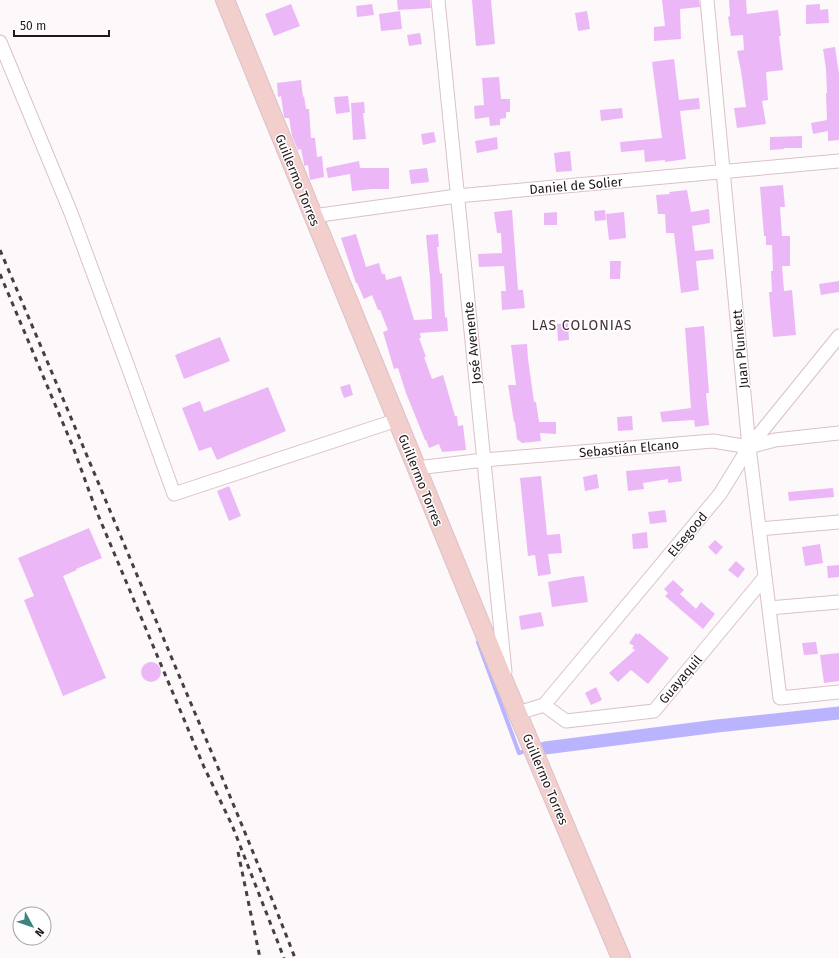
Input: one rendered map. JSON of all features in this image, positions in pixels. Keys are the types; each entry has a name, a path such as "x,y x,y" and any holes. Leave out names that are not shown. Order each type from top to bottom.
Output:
{"main road":[{"name":"Guillermo Torres","path":"225,0 506,686 621,958"}],"street":[{"name":"José Avenente","path":"438,0 506,686"},
{"name":"Juan Plunkett","path":"707,0 749,447 780,698 839,692"},
{"path":"0,42 70,213 174,494 397,420"},
{"name":"Daniel de Solier","path":"313,216 458,196 839,161"},
{"name":"Elsegood","path":"544,704 720,494 749,447 839,336"},
{"name":"Sebastián Elcano","path":"417,468 484,460 713,441 749,447 775,440 839,433"},
{"path":"759,529 839,522"},
{"name":"Guayaquil","path":"544,704 566,721 654,711 765,577"},
{"path":"769,608 839,602"},
{"path":"518,713 544,704"}],"building":[{"path":"397,0 430,0 431,8 398,10"},
{"path":"472,0 491,0 495,44 476,46"},
{"path":"662,0 699,0 700,7 680,9 681,39 654,41 654,27 665,26"},
{"path":"729,0 746,0 747,14 778,10 783,70 766,72 768,100 762,101 766,124 737,128 734,108 746,107 737,51 744,50 743,35 731,36 728,17 730,16"},
{"path":"291,4 300,26 274,36 265,14"},
{"path":"372,4 374,15 357,17 356,6"},
{"path":"820,4 820,10 828,9 829,23 806,24 806,5"},
{"path":"400,11 402,29 381,31 379,14"},
{"path":"587,11 590,29 578,31 575,13"},
{"path":"420,33 422,44 409,46 407,35"},
{"path":"835,47 839,74 839,140 828,141 828,131 813,134 811,123 827,120 826,69 823,49"},
{"path":"674,59 679,100 699,98 700,109 680,111 686,159 665,162 665,160 645,162 644,150 621,152 620,142 662,138 652,62"},
{"path":"499,77 501,99 510,99 510,112 506,112 506,118 500,119 500,125 490,126 489,117 475,119 474,106 484,105 482,78"},
{"path":"301,80 306,109 309,109 311,138 315,138 317,157 322,156 324,177 310,180 308,165 304,166 301,149 298,150 292,136 289,118 284,117 281,96 278,97 277,83"},
{"path":"348,96 350,112 336,114 334,97"},
{"path":"364,102 365,113 363,113 366,139 353,140 351,103"},
{"path":"622,108 623,118 601,121 600,110"},
{"path":"434,132 436,142 423,145 421,134"},
{"path":"802,136 802,148 770,150 770,137"},
{"path":"497,137 498,149 477,153 475,141"},
{"path":"570,151 572,171 556,172 554,153"},
{"path":"359,161 360,168 389,168 389,189 352,191 350,174 328,178 326,168"},
{"path":"427,168 429,182 411,184 409,170"},
{"path":"783,185 785,207 780,207 782,236 790,236 790,266 782,266 784,291 792,290 796,335 773,337 769,292 772,292 772,245 766,245 766,236 764,236 760,187"},
{"path":"687,190 691,212 709,209 710,223 692,226 695,251 713,249 714,259 696,261 699,290 681,293 674,233 666,233 665,214 658,214 656,195 670,194 669,192"},
{"path":"512,210 518,290 523,290 525,308 502,310 501,291 506,291 504,266 479,267 478,254 502,253 501,233 497,233 494,212"},
{"path":"605,210 606,220 595,221 594,211"},
{"path":"557,212 557,225 544,225 544,213"},
{"path":"624,212 626,238 609,240 606,214"},
{"path":"356,234 366,267 379,263 382,274 385,274 386,280 401,276 414,320 432,319 426,235 438,234 439,247 437,247 440,274 442,273 445,318 447,317 448,331 420,333 421,338 419,338 432,379 443,375 455,416 457,416 458,426 463,425 466,450 442,452 439,444 429,448 406,393 398,368 394,369 383,332 388,330 380,310 378,310 372,295 364,299 356,283 341,238"},
{"path":"610,261 621,261 620,279 610,279"},
{"path":"839,281 839,292 821,295 819,284"},
{"path":"568,323 569,340 558,341 557,324"},
{"path":"704,326 709,393 706,393 709,425 695,427 694,420 662,422 660,412 691,408 685,328"},
{"path":"220,337 230,361 184,379 175,355"},
{"path":"527,344 534,402 536,402 539,422 556,422 556,434 540,433 541,441 522,443 517,439 508,385 516,385 511,345"},
{"path":"350,384 353,395 344,398 340,387"},
{"path":"268,387 286,431 217,460 211,447 199,451 182,408 200,401 204,412"},
{"path":"632,416 633,430 618,431 617,417"},
{"path":"680,466 682,481 668,483 668,479 643,483 644,489 628,491 626,471"},
{"path":"597,474 599,488 585,491 583,477"},
{"path":"541,476 547,535 560,534 562,553 548,554 551,574 538,576 535,555 528,556 520,478"},
{"path":"229,486 241,516 229,521 217,491"},
{"path":"833,488 834,497 789,501 788,492"},
{"path":"665,510 667,522 650,524 648,512"},
{"path":"89,528 102,558 63,576 106,678 63,696 24,600 34,596 18,558"},
{"path":"647,532 648,548 633,549 632,534"},
{"path":"715,540 723,547 716,555 708,547"},
{"path":"820,544 823,563 805,566 802,547"},
{"path":"736,561 745,569 738,578 728,570"},
{"path":"839,565 839,577 828,578 827,566"},
{"path":"584,576 588,602 552,607 548,582"},
{"path":"673,580 684,590 680,594 696,609 701,602 715,614 703,629 665,596 668,593 664,589"},
{"path":"541,612 544,626 521,630 519,616"},
{"path":"636,633 638,635 639,633 669,658 648,684 631,670 618,682 609,673 635,650 632,648 634,646 629,643"},
{"path":"816,642 818,654 804,655 802,643"},
{"path":"839,653 839,681 824,683 820,655"},
{"path":"151,662 158,665 161,672 158,679 151,682 144,679 141,672 144,665"},
{"path":"596,687 602,700 591,705 585,693"}],"waterway":[{"path":"478,642 519,753 522,752"},
{"path":"545,748 717,726 839,713"}],"railway":[{"path":"0,250 223,779 295,958"},
{"path":"0,274 73,447 96,510 204,767 232,825 284,958"},
{"path":"238,852 260,958"}],"district":[{"name":"LAS COLONIAS","path":"582,325"}]}
